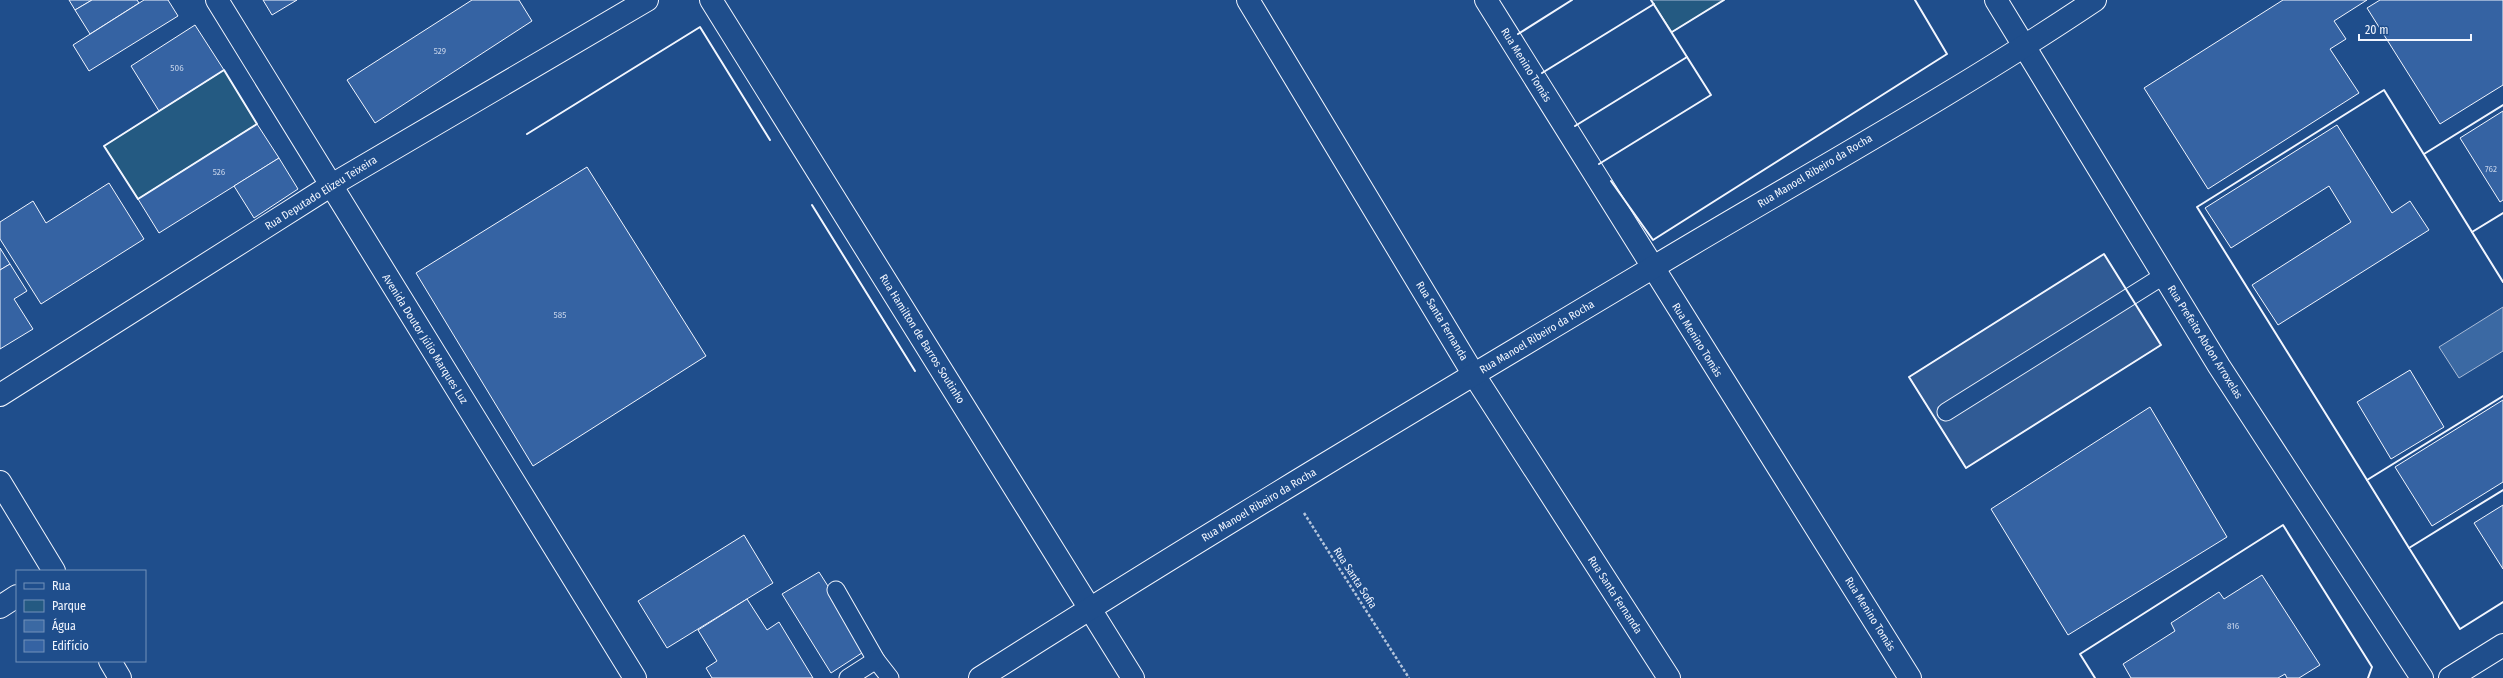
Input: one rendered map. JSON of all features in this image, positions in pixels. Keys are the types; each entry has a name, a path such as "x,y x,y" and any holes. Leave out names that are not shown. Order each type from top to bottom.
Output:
{"street":[{"name":"Avenida Doutor Júlio Marques Luz","path":"216,0 635,678"},
{"name":"Rua Deputado Elizeu Teixeira","path":"0,395 330,186 647,0"},
{"name":"Rua Hamilton de Barros Soutinho","path":"711,0 1133,678"},
{"name":"Rua Santa Fernanda","path":"1248,0 1474,375 1668,678"},
{"name":"Rua Menino Tomás","path":"1486,0 1652,268 1910,678"},
{"name":"Rua Prefeito Abdon Arroxelas","path":"1996,0 2219,366 2422,678"},
{"name":"Rua Manoel Ribeiro da Rocha","path":"980,678 1090,608 1288,487 2024,47 2095,0"},
{"path":"0,482 53,570"},
{"path":"0,607 16,597"},
{"path":"2450,678 2503,645"},
{"path":"111,662 120,678"}],"lane":[{"path":"1946,412 2163,276"},
{"path":"836,590 876,660 890,678"},
{"path":"848,678 876,660"}],"path":[{"name":"Rua Santa Sofia","path":"1288,487 1409,678"}],"green space":[{"path":"1651,0 1724,0 1672,32"},
{"path":"224,70 257,124 138,199 104,146"}],"shaded area":[{"path":"2104,254 2161,345 1966,468 1909,377"}],"water":[{"path":"2503,307 2503,351 2459,378 2439,347"}],"building":[{"path":"69,0 92,0 75,10"},
{"path":"92,0 137,0 139,3 90,34 75,10"},
{"path":"144,0 168,0 178,16 89,71 73,45"},
{"path":"263,0 297,0 272,15"},
{"path":"472,0 519,0 532,21 375,123 347,80"},
{"path":"2283,0 2367,0 2334,21 2346,39 2330,49 2359,93 2208,189 2144,88"},
{"path":"2380,0 2503,0 2503,85 2440,124 2367,8"},
{"path":"195,25 224,70 159,111 131,66"},
{"path":"2503,111 2503,200 2500,202 2460,138"},
{"path":"257,124 279,158 159,233 138,199"},
{"path":"2337,125 2392,213 2410,201 2429,230 2278,325 2252,285 2351,222 2329,186 2231,248 2205,208"},
{"path":"279,158 298,189 254,218 234,186"},
{"path":"587,167 706,356 533,466 416,273"},
{"path":"109,183 144,239 41,304 0,239 0,222 33,201 46,223"},
{"path":"0,248 10,264 0,270"},
{"path":"10,264 27,291 14,299 33,329 0,349 0,270"},
{"path":"2410,370 2444,427 2391,459 2357,402"},
{"path":"2503,400 2503,482 2432,526 2395,467"},
{"path":"2150,407 2227,537 2068,635 1991,509"},
{"path":"2503,505 2503,569 2474,523"},
{"path":"744,535 773,583 667,648 638,601"},
{"path":"819,572 868,649 831,673 782,594"},
{"path":"2262,575 2320,665 2299,678 2287,678 2285,674 2278,678 2131,678 2123,664 2175,631 2171,623 2219,592 2224,599"},
{"path":"747,599 767,630 779,622 813,678 712,678 706,668 717,661 698,630"}],"wall":[{"path":"1518,34 1572,0"},
{"path":"1599,164 1711,95 1651,0"},
{"path":"1672,32 1724,0"},
{"path":"1611,181 1653,240 1947,54 1915,0"},
{"path":"1542,73 1654,4"},
{"path":"527,134 700,27 770,140"},
{"path":"1575,126 1687,57"},
{"path":"224,70 257,124 138,199 104,146 224,70"},
{"path":"2367,480 2197,207 2384,90 2503,282"},
{"path":"2424,154 2503,105"},
{"path":"812,205 915,371"},
{"path":"2472,232 2503,213"},
{"path":"2104,254 2161,345 1966,468 1909,377 2104,254"},
{"path":"2409,548 2367,480 2503,396"},
{"path":"2503,490 2409,548 2460,629 2503,602"},
{"path":"2095,678 2080,654 2283,525 2372,667 2368,678"}]}
